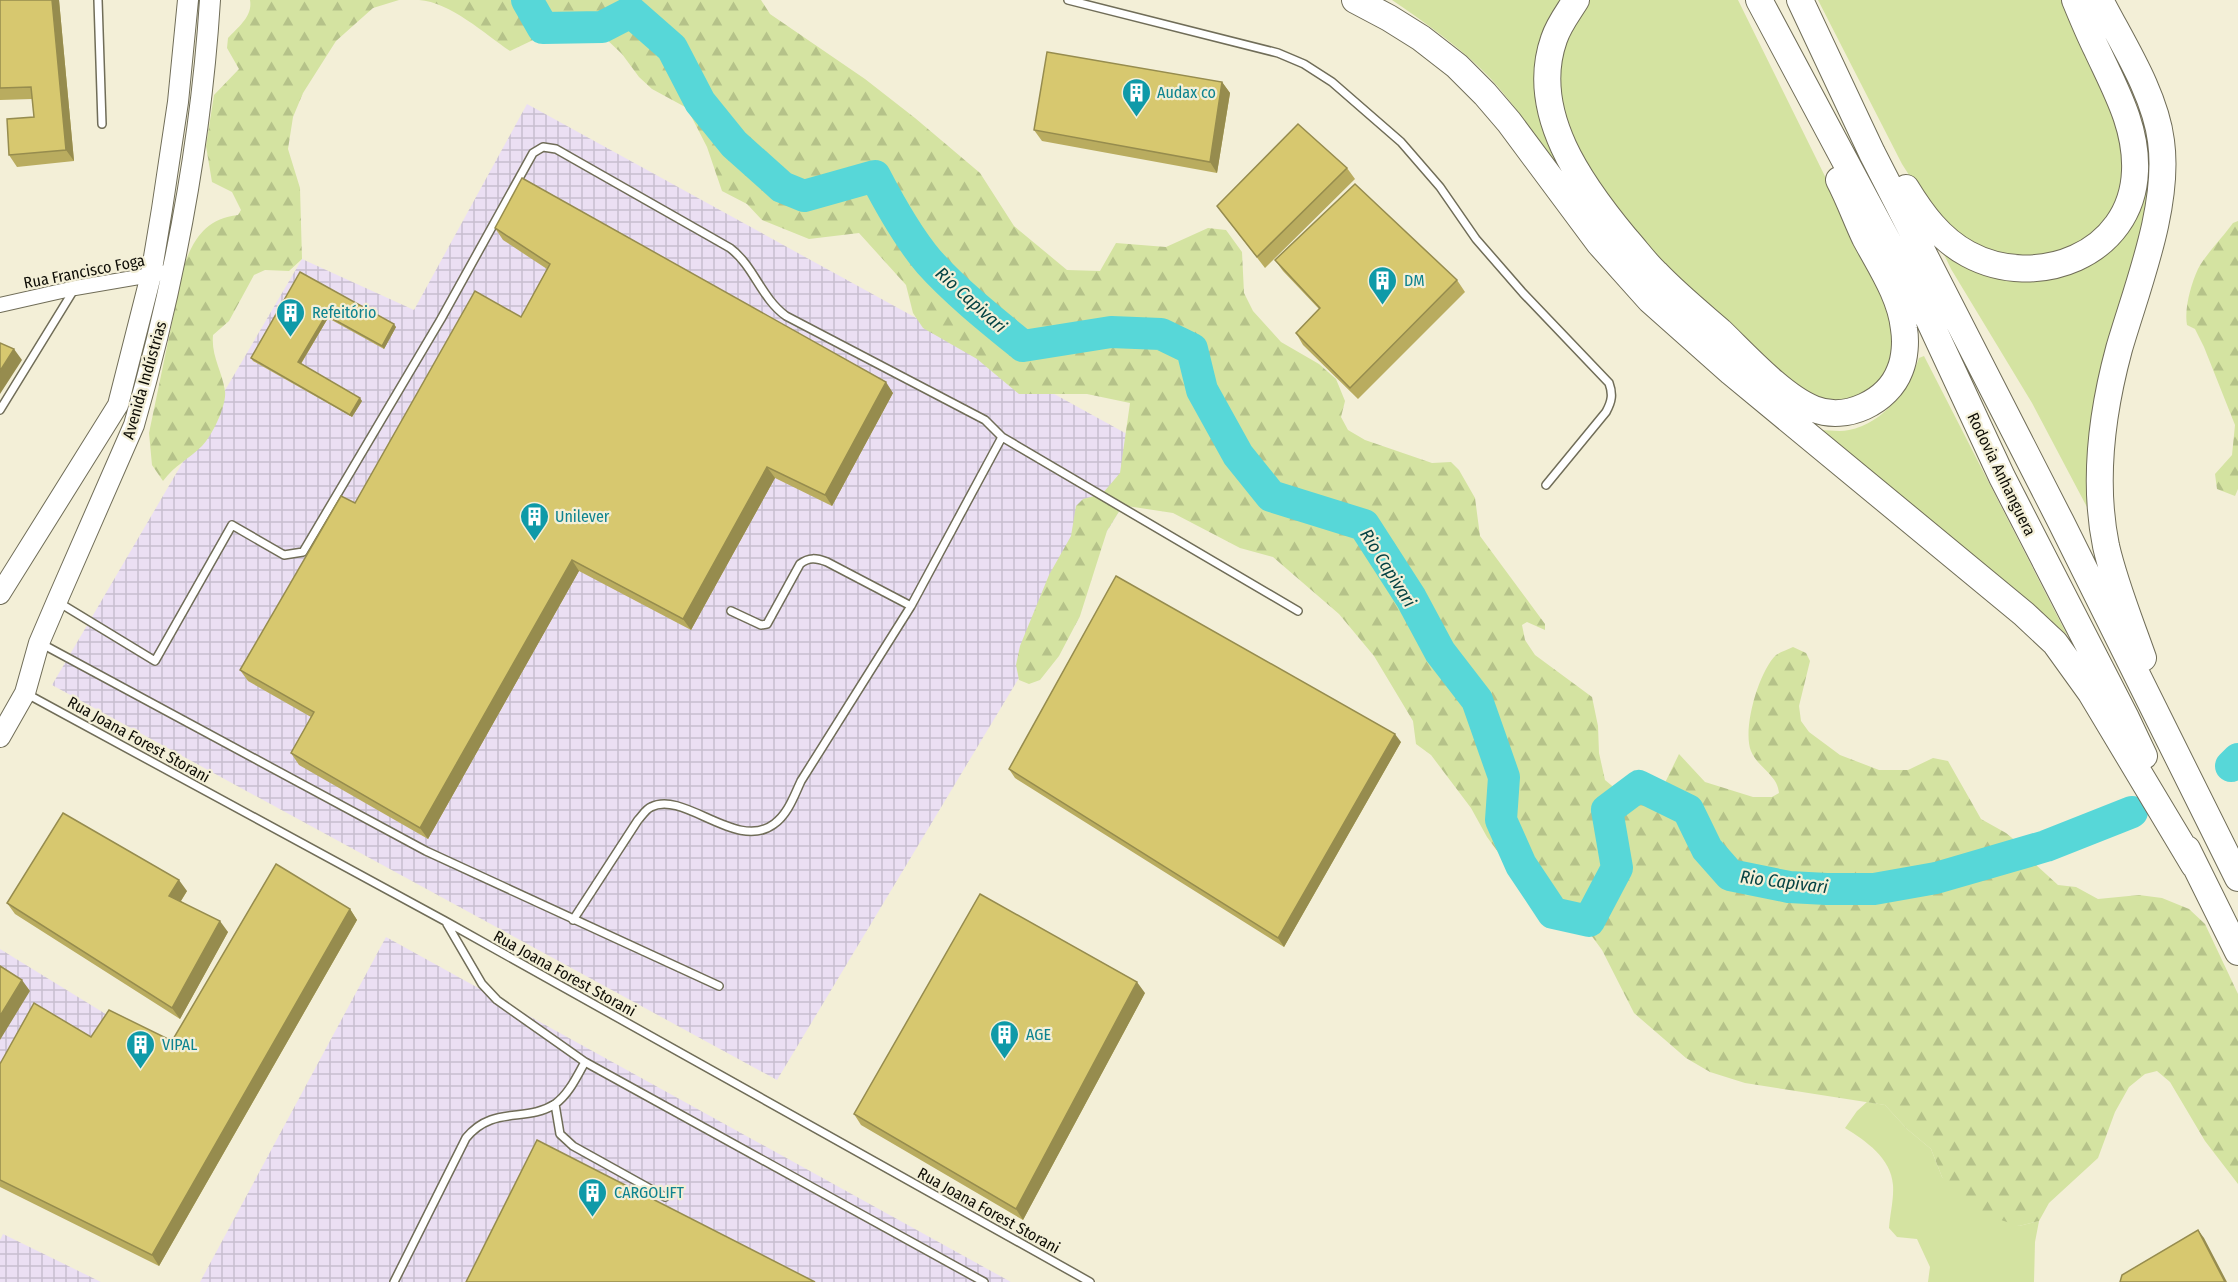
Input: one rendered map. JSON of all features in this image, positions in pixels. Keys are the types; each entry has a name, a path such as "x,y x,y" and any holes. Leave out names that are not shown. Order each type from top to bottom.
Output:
{"highway":[{"path":"1355,0 1421,38 1457,66 1485,94 1509,122 1599,243 1650,300 1731,372 2024,614 2055,643 2091,693 2194,865"},
{"path":"1576,0 1560,24 1553,40 1548,78 1553,120 1560,140 1575,169 1609,218 1655,273 1783,389 1814,410 1839,414 1867,405 1894,382 1900,370 1905,331 1900,309 1821,141 1809,95"},
{"name":"Rodovia Anhanguera","path":"1759,0 1922,305 2002,477 2126,718 2194,865 2238,952"},
{"name":"Rodovia Anhanguera","path":"1800,0 1872,153 2238,878"},
{"path":"1813,27 1916,204 1942,236 1967,254 1993,264 2038,269 2059,265 2080,256 2108,236 2126,209 2132,193 2135,172 2135,150 2123,106 2075,0"},
{"path":"2100,0 2149,96 2159,130 2163,162 2151,239 2119,348 2107,404 2101,456 2102,515 2113,571 2185,774"}],"street":[{"name":"Avenida Indústrias","path":"0,594 118,405 151,275 171,154 188,0"},
{"name":"Avenida Indústrias","path":"0,737 25,693 39,643 134,425 174,271 191,176 207,46 210,0"},
{"name":"Rua Francisco Foga","path":"0,305 75,288 174,271"}],"lane":[{"path":"98,0 102,124"},
{"path":"1068,0 1278,52 1332,82 1401,142 1440,187 1476,239 1609,383 1612,393 1611,403 1606,412 1546,485"},
{"path":"57,601 155,661 232,525 284,555 303,552 441,319 533,153 543,147 556,149 730,248 742,257 774,308 786,316 985,420 1002,437 1298,611"},
{"path":"0,410 75,288"},
{"path":"573,920 638,820 650,807 668,803 745,832 763,830 774,824 787,811 801,781 911,606 1002,437"},
{"path":"731,611 761,625 767,624 800,564 807,559 827,562 911,606"},
{"path":"39,643 426,851 719,986"},
{"name":"Rua Joana Forest Storani","path":"25,693 445,921 1090,1282"},
{"path":"445,921 482,984 497,1000 585,1062 984,1282"},
{"path":"394,1282 466,1138 476,1126 491,1119 540,1110 555,1104 566,1093 585,1062"},
{"path":"555,1104 560,1134 573,1146 665,1197"}],"shaded area":[{"path":"527,104 1156,450 777,1080 52,685 302,259 414,310"},
{"path":"386,937 1011,1282 200,1282"},
{"path":"0,949 117,1021 99,1048 0,1088"},
{"path":"3,1234 101,1282 0,1282 0,1240"}],"green space":[{"path":"250,0 399,0 373,8 336,41 303,93 293,117 288,149 300,188 302,259 289,271 265,270 254,275 229,321 213,335 215,357 225,391 221,412 206,441 163,481 152,465 149,433 184,265 198,237 210,225 218,220 238,215 241,210 232,192 212,182 206,146 214,95 239,69 227,48 228,38 247,16"},
{"path":"419,0 761,0 770,14 865,79 980,173 1014,226 1067,270 1100,271 1116,243 1166,247 1208,228 1226,230 1242,252 1244,293 1253,311 1281,342 1319,364 1336,379 1345,401 1341,417 1348,430 1365,440 1432,463 1451,462 1459,470 1475,498 1480,536 1545,624 1545,630 1527,622 1522,625 1525,640 1535,655 1592,697 1605,780 1629,800 1662,789 1679,754 1705,782 1753,797 1772,797 1779,793 1775,781 1751,751 1750,715 1758,687 1770,663 1776,655 1793,647 1806,653 1810,661 1799,706 1801,721 1809,732 1840,755 1879,770 1908,770 1933,758 1948,761 1981,819 2006,833 2023,847 2024,854 2058,885 2076,887 2098,899 2139,895 2162,898 2189,909 2205,924 2238,994 2238,1184 2205,1141 2170,1082 2157,1071 2145,1074 2129,1087 2115,1112 2098,1158 2049,1203 2039,1221 2019,1226 1989,1216 1965,1202 1942,1177 1931,1149 1907,1129 1885,1105 1745,1083 1710,1072 1686,1058 1634,1013 1602,950 1580,920 1532,892 1509,867 1487,837 1471,808 1431,755 1416,744 1413,721 1374,656 1339,614 1273,557 1240,548 1173,513 1127,506 1120,510 1107,531 1080,616 1059,656 1040,680 1029,684 1019,680 1016,665 1020,646 1049,575 1071,536 1076,506 1083,499 1102,494 1120,473 1130,403 1087,394 1019,394 977,359 923,328 913,313 906,285 859,233 809,239 762,220 747,204 722,191 707,147 687,108 652,89 604,37 584,31 552,31 510,51 443,6"},
{"path":"1392,0 1567,0 1543,56 1597,224 1533,132 1492,80 1457,47"},
{"path":"1588,0 1738,0 1888,304 1893,346 1891,366 1868,392 1850,402 1818,400 1797,387 1671,273 1639,240 1585,166 1559,103 1559,55"},
{"path":"1818,0 2067,0 2108,87 2127,164 2115,214 2081,246 2029,258 1999,255 1970,243 1943,222 1923,197 1902,164"},
{"path":"2154,146 2154,176 2089,468 2088,509 2032,403 1951,269 1939,244 1964,261 2099,255 2143,150"},
{"path":"2238,221 2238,489 2235,496 2217,489 2215,474 2232,455 2235,425 2204,347 2195,329 2187,325 2186,312 2198,269 2233,223"},
{"path":"1924,356 2067,635 2031,602 1820,430 1849,430 1862,426 1884,413 1908,382 1919,358"},
{"path":"1867,1102 1885,1105 1907,1129 1931,1149 1942,1177 2019,1226 2039,1221 2035,1242 2034,1282 1928,1282 1930,1267 1917,1239 1897,1237 1889,1228 1893,1185 1888,1167 1876,1151 1845,1128 1857,1111"}],"building":[{"path":"0,0 52,0 66,150 9,155 7,119 34,117 31,87 0,88"},
{"name":"Audax co","path":"1047,52 1222,82 1210,162 1034,130"},
{"path":"1298,124 1347,168 1257,257 1217,206"},
{"name":"Unilever","path":"522,178 886,382 825,495 767,467 683,619 572,560 420,828 291,753 314,712 240,670 341,496 355,503 475,291 521,317 550,264 495,228"},
{"name":"DM","path":"1355,184 1457,280 1350,388 1296,333 1320,308 1275,260"},
{"name":"Refeitório","path":"300,272 394,324 382,346 326,315 298,362 360,398 350,415 251,358"},
{"path":"0,343 14,349 0,371"},
{"path":"1116,576 1395,734 1278,938 1009,769"},
{"path":"63,813 179,880 169,896 220,921 172,1008 7,903"},
{"name":"VIPAL","path":"276,864 350,909 152,1255 0,1180 0,1064 34,1003 91,1037 109,1010 172,1041"},
{"name":"AGE","path":"980,894 1137,982 1016,1209 854,1114"},
{"path":"0,966 22,980 0,1016"},
{"name":"CARGOLIFT","path":"537,1140 815,1282 466,1282"},
{"path":"2198,1230 2225,1282 2120,1282 2122,1275"}],"waterway":[{"name":"Rio Capivari","path":"527,0 543,28 602,27 631,12 672,48 700,102 734,144 782,187 804,196 875,176 906,231 929,262 963,295 1023,346 1111,332 1161,334 1192,349 1202,390 1238,455 1271,496 1364,525 1411,598 1440,652 1477,700 1504,777 1501,820 1521,865 1553,913 1589,921 1617,868 1607,810 1639,786 1688,810 1707,849 1730,875 1789,887 1874,889 1936,878 2046,846 2132,812"},
{"name":"Rio Capivari","path":"2231,766 2238,759"}],"place":[{"name":"Audax co","path":"1136,118"},
{"name":"DM","path":"1383,306"},
{"name":"Refeitório","path":"291,338"},
{"name":"Unilever","path":"534,542"},
{"name":"AGE","path":"1005,1060"},
{"name":"VIPAL","path":"141,1070"},
{"name":"CARGOLIFT","path":"593,1218"}]}
